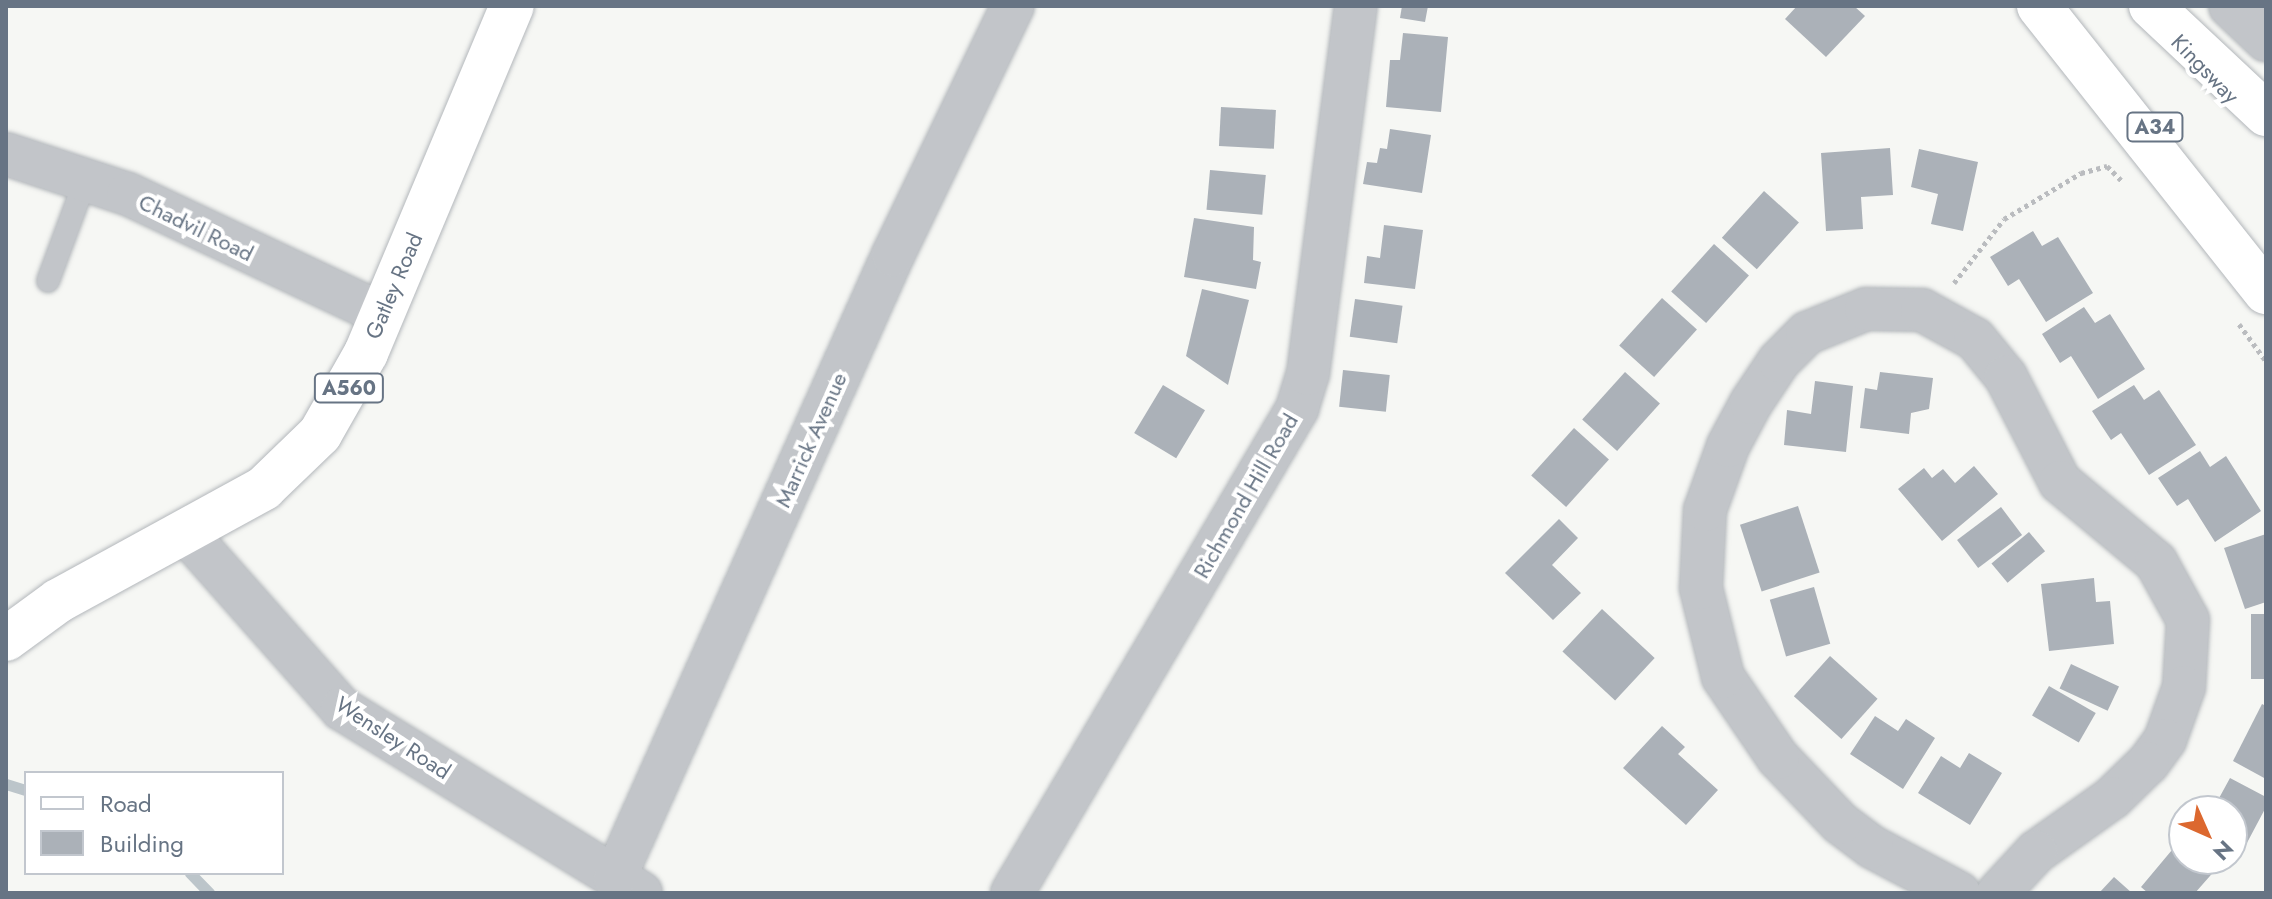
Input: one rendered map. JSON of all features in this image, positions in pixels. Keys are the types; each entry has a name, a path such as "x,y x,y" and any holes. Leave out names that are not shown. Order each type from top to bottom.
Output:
{"main road":[{"name":"Gatley Road","path":"6,639 58,601 187,534 264,488 302,456 337,411 382,314 512,6"},
{"name":"A34","path":"2042,6 2266,248"},
{"path":"2042,6 2249,304"},
{"name":"Kingsway","path":"2143,6 2266,133"},
{"path":"2151,6 2266,114"}],"street":[{"name":"Marrick Avenue","path":"628,885 893,255 1013,6"},
{"name":"Richmond Hill Road","path":"1012,893 1297,409 1308,374 1356,6"},
{"path":"2230,6 2266,40"},
{"name":"Chadvil Road","path":"6,154 86,178 382,314"},
{"path":"1959,893 1872,847 1832,815 1778,758 1723,677 1713,649 1701,577 1705,510 1716,475 1751,403 1793,346 1826,322 1866,309 1906,307 1936,316 1959,327 1991,356 2048,466 2078,500 2156,562 2188,620 2184,687 2165,740 2130,784 2062,831 1998,893"},
{"name":"Wensley Road","path":"187,534 342,709 628,885"}],"lane":[{"path":"48,281 86,178"}],"path":[{"path":"1936,316 1959,275 2004,219 2081,173 2107,166 2129,188"},
{"path":"2249,304 2266,361"}],"building":[{"path":"1402,6 1428,6 1425,22 1400,18"},
{"path":"1797,6 1854,6 1865,16 1826,57 1785,19"},
{"path":"1403,33 1448,37 1441,112 1386,107 1390,60 1400,60"},
{"path":"1221,107 1276,110 1274,149 1219,146"},
{"path":"1390,129 1431,135 1422,193 1363,184 1367,162 1377,163 1380,148 1387,149"},
{"path":"1890,148 1893,195 1861,197 1863,229 1826,231 1821,153"},
{"path":"1919,149 1978,162 1963,231 1931,224 1938,194 1911,187"},
{"path":"1210,170 1266,175 1262,215 1207,210"},
{"path":"1764,191 1799,222 1757,269 1722,238"},
{"path":"1194,218 1254,227 1253,260 1261,262 1256,289 1184,277"},
{"path":"1384,225 1423,230 1415,289 1364,283 1367,256 1380,258"},
{"path":"2033,231 2042,246 2058,237 2093,293 2046,322 2019,279 2008,286 1990,257"},
{"path":"1714,244 1749,275 1706,323 1671,292"},
{"path":"1202,289 1249,300 1228,385 1186,356"},
{"path":"1662,298 1697,329 1654,377 1619,346"},
{"path":"1355,299 1403,306 1397,343 1350,337"},
{"path":"2084,307 2095,323 2110,314 2145,369 2098,399 2071,356 2060,363 2042,334"},
{"path":"1343,370 1390,375 1386,412 1339,407"},
{"path":"1625,372 1660,403 1617,451 1582,420"},
{"path":"1880,372 1933,378 1929,409 1911,413 1909,434 1860,428 1865,388 1877,390"},
{"path":"1815,381 1853,386 1846,452 1784,445 1787,410 1811,414"},
{"path":"1163,385 1205,410 1176,458 1134,433"},
{"path":"2134,385 2144,400 2159,390 2196,445 2149,475 2121,433 2111,440 2092,411"},
{"path":"1574,428 1609,459 1566,507 1531,476"},
{"path":"2200,451 2210,467 2226,456 2261,511 2215,542 2188,499 2177,506 2158,478"},
{"path":"1974,466 1998,494 1942,541 1898,489 1924,468 1932,478 1943,469 1955,483"},
{"path":"1798,506 1820,573 1762,591 1740,525"},
{"path":"2001,507 2022,535 1978,568 1957,540"},
{"path":"1559,519 1578,538 1552,565 1581,593 1553,620 1505,573"},
{"path":"2029,532 2045,551 2008,583 1991,563"},
{"path":"2266,534 2266,602 2245,609 2224,548"},
{"path":"2094,578 2096,602 2110,601 2114,644 2049,651 2041,584"},
{"path":"1814,587 1830,644 1786,656 1770,600"},
{"path":"1602,609 1655,658 1615,701 1562,651"},
{"path":"2251,614 2266,614 2266,679 2251,679"},
{"path":"1830,656 1878,699 1841,739 1794,696"},
{"path":"2071,664 2119,686 2108,711 2060,688"},
{"path":"2049,686 2096,713 2079,742 2032,715"},
{"path":"2262,704 2266,706 2266,779 2233,761"},
{"path":"1875,716 1898,731 1906,719 1935,738 1903,789 1850,754"},
{"path":"1662,726 1685,747 1678,754 1718,790 1686,825 1623,768"},
{"path":"1969,753 2002,773 1970,825 1918,793 1941,756 1960,768"},
{"path":"2230,778 2266,797 2266,807 2248,841 2248,795 2221,795"},
{"path":"2168,855 2168,875 2211,875 2195,893 2148,893 2141,887"},
{"path":"2114,877 2132,893 2099,893"}],"waterway":[{"path":"6,784 24,789"},
{"path":"192,875 209,893"}]}
